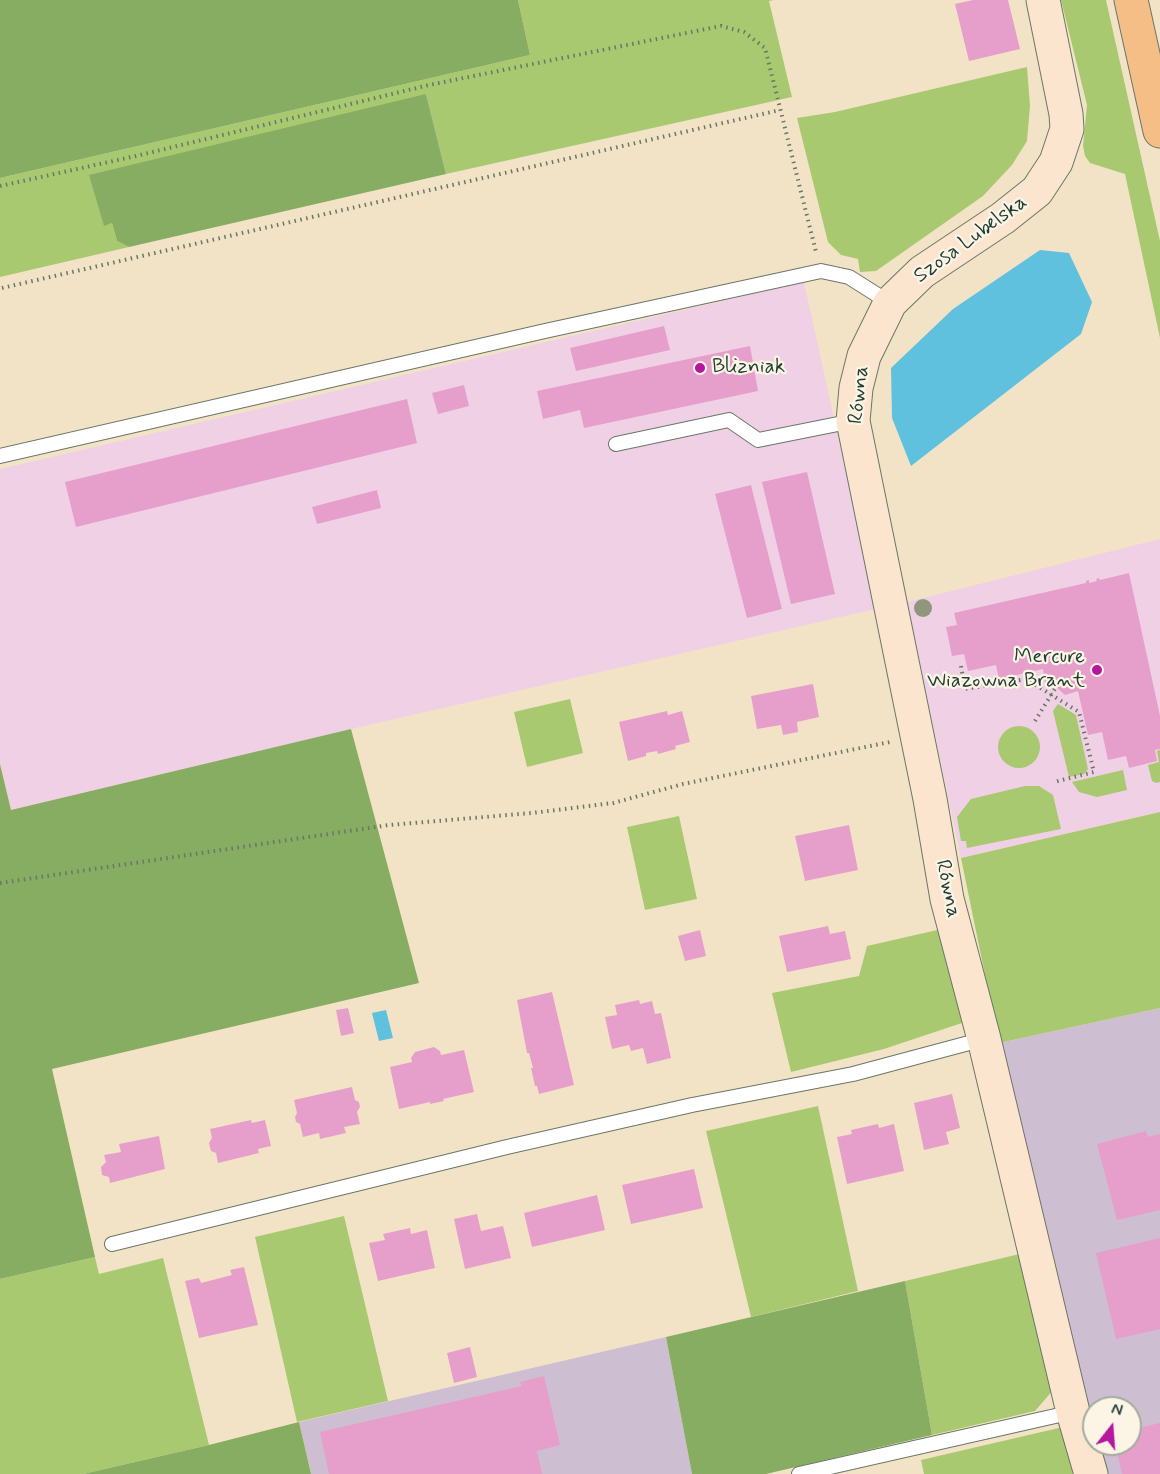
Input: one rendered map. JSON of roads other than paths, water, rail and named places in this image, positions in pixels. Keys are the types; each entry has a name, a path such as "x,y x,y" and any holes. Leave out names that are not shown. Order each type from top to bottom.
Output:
{"highway":[{"path":"1131,0 1160,131"}],"street":[{"name":"Szosa Lubelska","path":"890,303 922,272 1003,218 1037,191 1056,162 1067,129 1066,114 1043,0"},
{"name":"Równa","path":"890,303 864,356 856,388 853,421 930,799 947,899 984,1039 1073,1412 1091,1474"}],"lane":[{"path":"0,456 545,331 821,271 849,277 890,303"},
{"path":"616,444 729,420 758,440 853,421"},
{"path":"112,1244 507,1147 692,1105 854,1074 984,1039"},
{"path":"799,1474 1073,1412"}],"water":[{"path":"1040,250 1069,253 1092,302 1081,334 911,466 892,418 891,368 953,309"},
{"path":"386,1010 393,1038 379,1041 372,1013"}],"place":[{"name":"Blizniak","path":"700,368"},
{"name":"Mercure Wiazowna Brant","path":"1097,670"}]}
